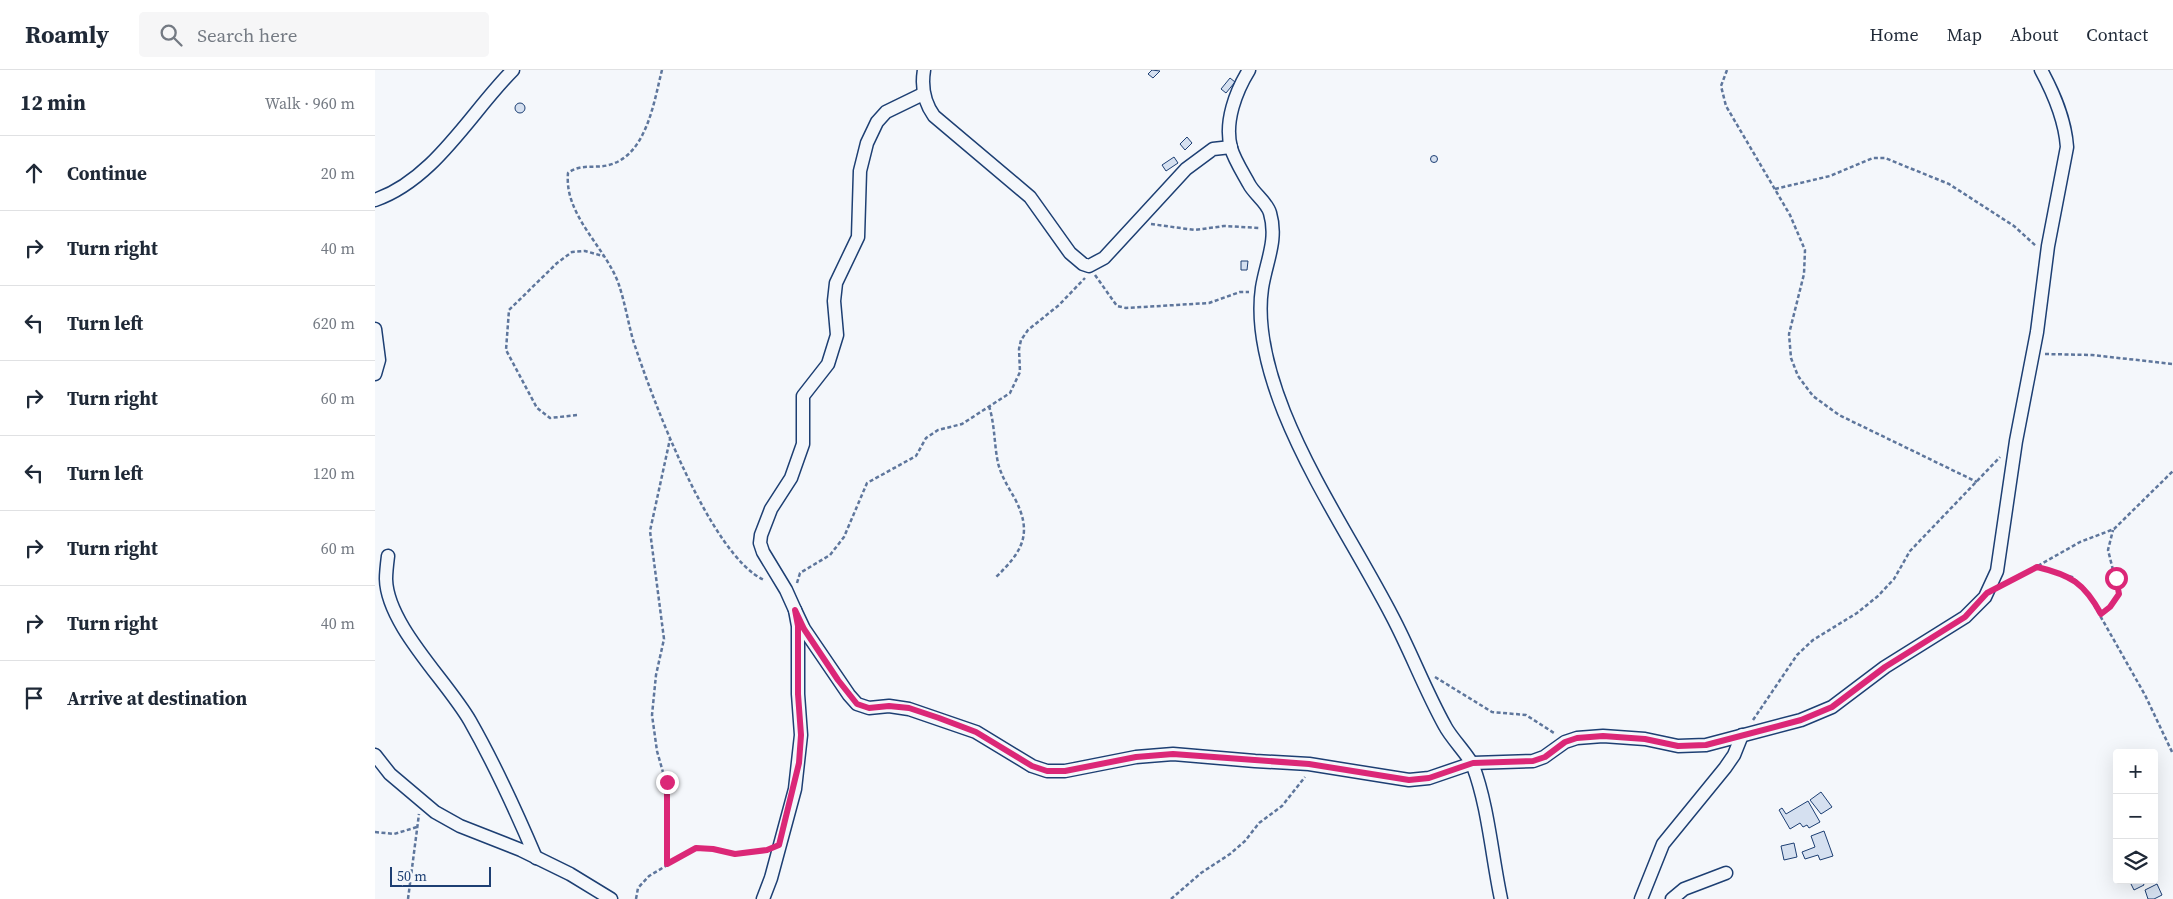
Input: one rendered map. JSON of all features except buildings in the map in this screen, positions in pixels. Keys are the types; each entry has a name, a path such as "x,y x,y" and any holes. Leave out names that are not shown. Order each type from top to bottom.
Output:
{"street":[{"path":"375,200 407,182 432,162 513,70"},
{"path":"924,70 923,94 927,107 934,116 1030,197 1070,253 1083,264 1089,266 1096,266 1186,169 1213,149 1231,147"},
{"path":"1249,70 1242,82 1230,115 1231,147 1250,186 1270,210 1274,230 1271,256 1262,288 1261,322 1268,363 1283,410 1309,469 1392,615 1445,727 1473,763 1483,798 1501,899"},
{"path":"923,94 887,112 877,122 867,143 860,172 858,237 837,283 834,300 837,336 828,364 803,396 801,412 803,444 791,478 771,509 761,535 760,543 763,552 804,629 838,680 857,704 869,708 889,706 909,708 939,718 976,732 1032,766 1047,771 1065,771 1136,757 1173,754 1314,764 1409,780 1429,778 1473,763 1533,761 1545,757 1565,742 1577,738 1603,736 1645,739 1678,746 1706,745 1801,720 1832,707 1885,667 1965,617 1987,593 1997,571 2001,553 2016,441 2033,353 2047,256 2067,147 2066,130 2041,70"},
{"path":"375,329 379,360 375,374"},
{"path":"388,556 386,581 394,610 408,634 469,719 506,789 537,858"},
{"path":"763,899 779,845 799,763 801,735 798,694 798,626 790,600"},
{"path":"1641,899 1663,844 1725,768 1734,755 1742,735"},
{"path":"375,755 390,774 435,812 461,826 570,874 611,899"},
{"path":"1672,899 1684,889 1727,873"}],"path":[{"path":"662,70 647,126 637,145 625,156 609,165 575,168 568,173 567,186 571,203 619,285 634,342 670,437 713,527 724,543 757,576 790,600 800,573 829,555 844,538 867,483 916,456 925,438 938,430 962,424 1014,388 1020,372 1019,349 1028,330 1059,305 1096,266 1117,306 1126,308 1209,303 1233,294 1255,292 1262,288"},
{"path":"1727,70 1721,86 1726,106 1790,215 1805,250 1804,274 1789,334 1791,358 1797,376 1813,396 1839,415 1977,482"},
{"path":"1775,189 1830,176 1873,158 1885,158 1949,184 1983,204 2014,226 2047,256"},
{"path":"1132,227 1146,224 1195,230 1243,225 1274,230"},
{"path":"577,416 550,418 537,408 506,350 506,327 509,310 516,302 557,263 572,252 585,251 604,257"},
{"path":"2033,353 2092,355 2173,364"},
{"path":"989,406 994,421 998,464 1021,513 1024,531 1023,541 1016,558 995,578"},
{"path":"667,864 667,782 657,751 652,715 656,675 663,639 650,531 670,437"},
{"path":"1742,735 1797,655 1813,640 1857,613 1877,596 1894,579 1910,551 2016,441"},
{"path":"1987,593 2080,542 2114,529 2173,471"},
{"path":"2101,614 2110,607 2119,594 2107,550 2114,529"},
{"path":"2037,567 2072,577 2085,589 2101,614 2145,695 2173,754"},
{"path":"1418,669 1459,690 1492,712 1526,715 1553,732 1577,738"},
{"path":"1171,899 1201,873 1230,854 1245,841 1259,822 1282,806 1314,764"},
{"path":"408,899 417,827 417,797"},
{"path":"375,832 394,834 417,827"},
{"path":"636,899 643,881 667,864 696,848 713,849 735,854 767,850 779,845"},
{"path":"1177,895 1181,899"}],"route":[{"path":"667,782 667,864 696,848 702,847 735,854 767,850 779,845 795,789 801,735 798,694 798,626 795,610 804,629 838,680 857,704 869,708 889,706 909,708 939,718 976,732 1032,766 1047,771 1065,771 1136,757 1173,754 1309,764 1409,780 1429,778 1473,763 1539,760 1565,742 1577,738 1603,736 1645,739 1678,746 1706,745 1801,720 1832,707 1885,667 1965,617 1987,593 2012,582 2037,567 2072,577 2085,589 2101,614 2110,607 2119,594 2116,578"}]}
